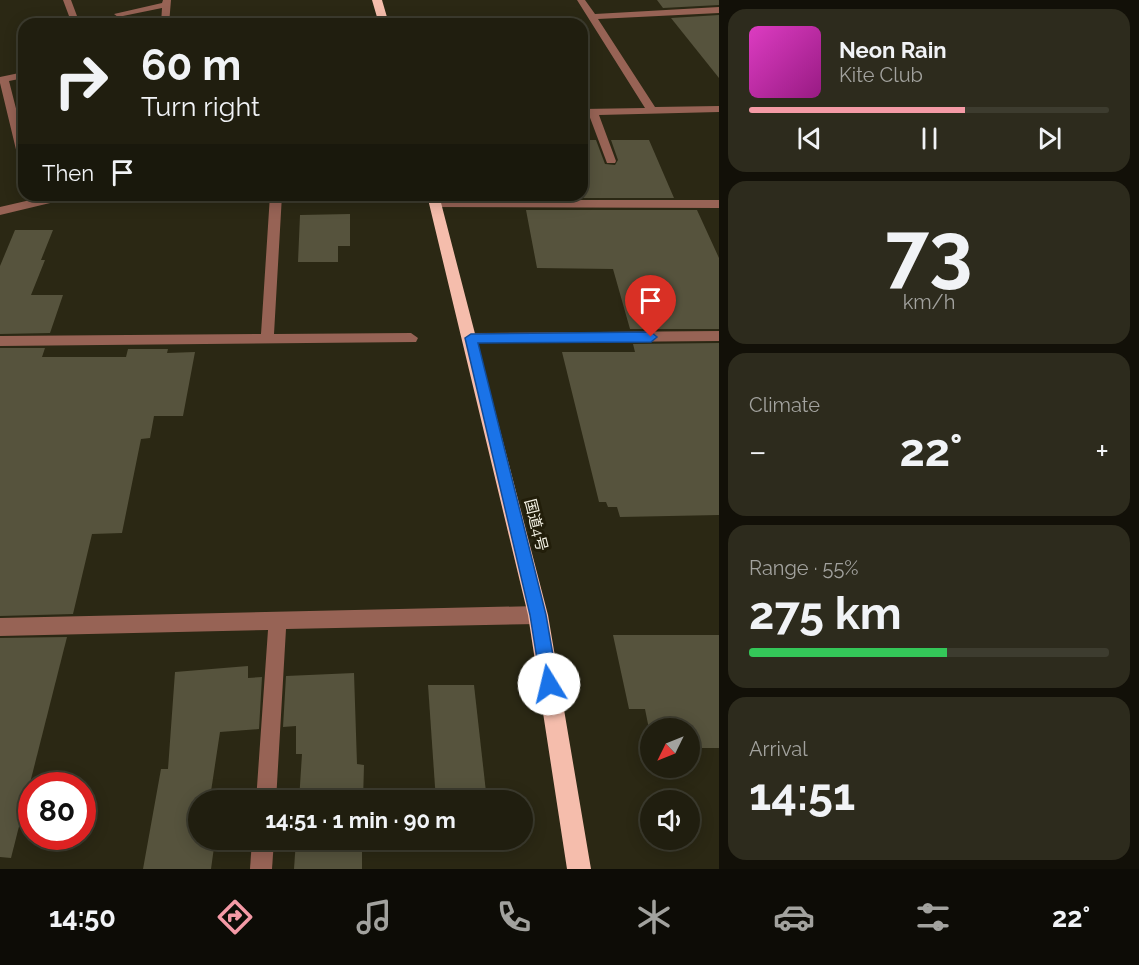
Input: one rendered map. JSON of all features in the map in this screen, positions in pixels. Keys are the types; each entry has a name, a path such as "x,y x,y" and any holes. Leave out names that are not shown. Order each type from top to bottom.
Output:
{"highway":[{"path":"377,0 382,18"},
{"name":"国道4号","path":"436,201 538,615 579,869"}],"street":[{"path":"68,0 74,18"},
{"path":"581,0 652,110"},
{"path":"118,14 166,3 165,18"},
{"path":"592,17 719,10"},
{"path":"18,76 2,79 18,139"},
{"path":"588,112 719,109"},
{"path":"588,114 611,162"},
{"path":"0,211 28,201"},
{"path":"267,339 276,201"},
{"path":"549,201 719,204"},
{"path":"471,338 719,336"},
{"path":"0,341 411,338"},
{"path":"0,627 538,615"},
{"path":"267,790 277,622"},
{"path":"261,869 262,850"}],"building":[{"path":"657,0 719,0 719,5 663,8"},
{"path":"719,15 719,78 671,18"},
{"path":"588,140 596,140 605,164 615,165 618,160 611,140 649,140 674,198 588,198"},
{"path":"526,210 697,210 719,258 719,329 630,329 613,269 537,268"},
{"path":"350,214 350,246 338,246 338,262 298,262 300,215"},
{"path":"15,230 53,230 41,260 45,260 31,295 63,295 50,333 0,334 0,266"},
{"path":"719,343 719,515 620,517 617,507 608,507 606,502 599,502 562,352 635,352 633,344"},
{"path":"0,348 45,348 42,357 126,357 128,349 168,349 167,353 195,352 183,416 154,416 150,438 141,439 122,533 92,534 73,614 0,616"},
{"path":"613,635 719,635 719,748 700,748 700,718 647,718 645,709 629,709"},
{"path":"67,637 33,772 18,772 18,830 11,858 0,857 0,638"},
{"path":"248,666 248,678 262,677 259,729 220,732 211,790 188,790 188,850 214,850 211,869 143,869 161,769 168,769 175,672"},
{"path":"354,673 357,764 364,765 363,790 300,790 302,754 296,754 296,726 283,727 286,676"},
{"path":"428,685 474,685 486,790 435,790"},
{"path":"295,850 362,850 362,869 294,869"}],"route":[{"path":"549,684 538,615 471,338 651,337"}]}
